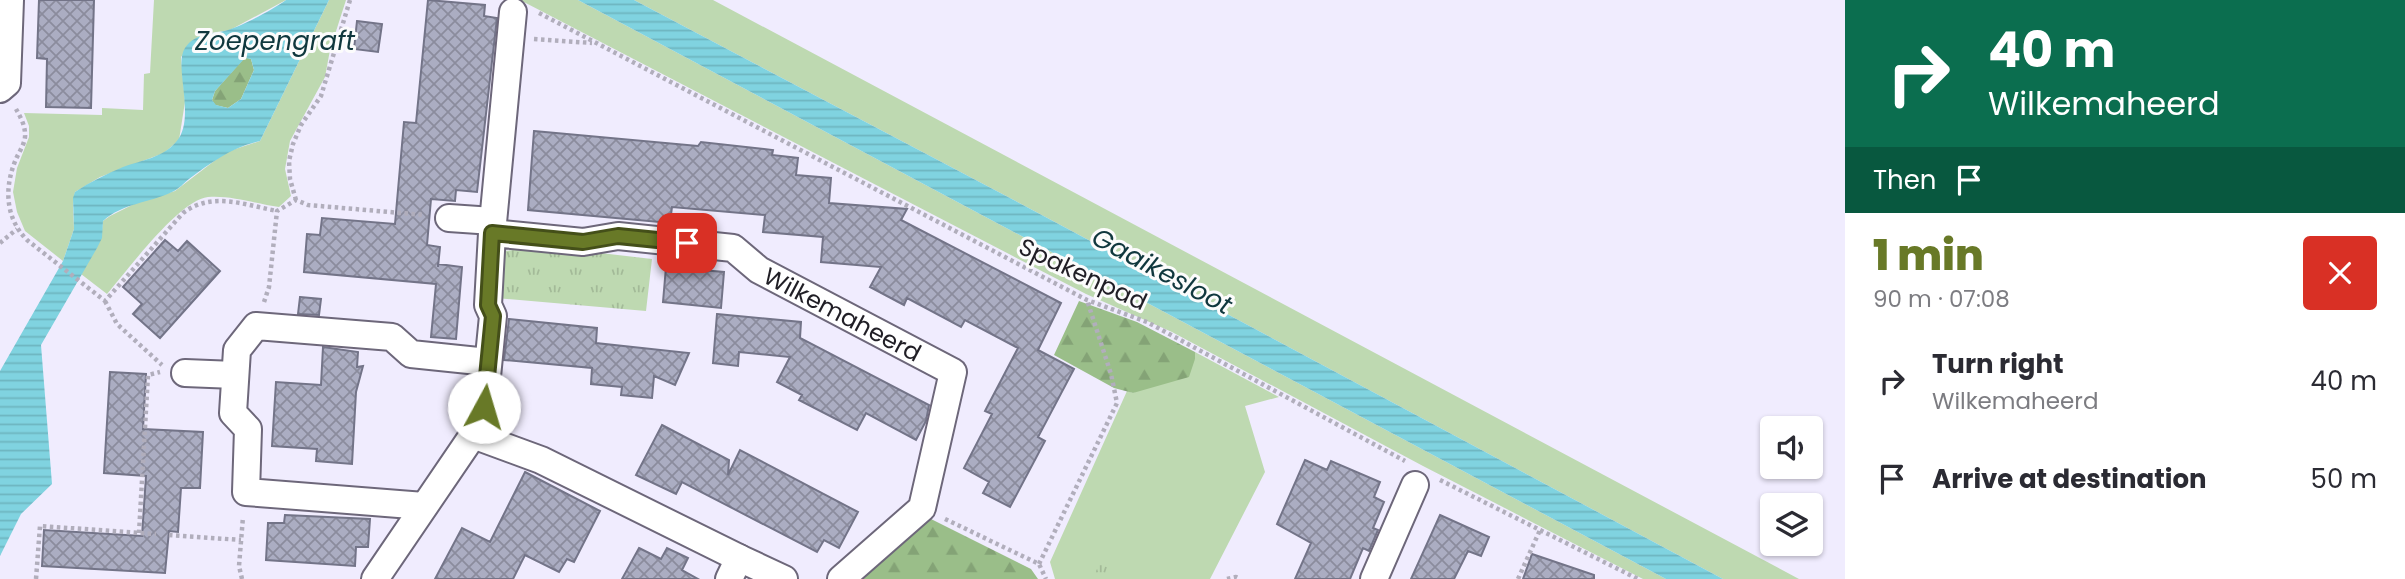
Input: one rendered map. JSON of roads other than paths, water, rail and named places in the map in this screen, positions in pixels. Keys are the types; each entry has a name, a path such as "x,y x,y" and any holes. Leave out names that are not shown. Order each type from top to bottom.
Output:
{"street":[{"path":"6,96 10,0"},
{"path":"375,579 473,435 484,407 493,316 488,305 492,227 518,19"},
{"name":"Wilkemaheerd","path":"449,218 583,242 618,236 733,248 760,270 953,372 922,509 841,579"},
{"path":"424,506 246,492 248,429 233,413 237,350 256,326 392,337 411,354 488,362"},
{"path":"176,371 235,375"},
{"path":"473,435 541,460 734,568 784,579"},
{"path":"1374,579 1419,475"}],"water":[{"name":"Zoepengraft","path":"286,0 329,0 260,141 223,156 175,191 119,210 103,221 102,238 97,248 41,345 52,484 21,514 0,556 0,371 63,261 74,229 75,192 117,170 158,155 176,142 185,120 181,67 182,56 189,43 199,37 242,25","holes":["245,58 251,59 254,70 241,99 228,108 216,105 212,100 215,91"]},
{"path":"578,0 634,0 1723,579 1666,579"}],"water label":[{"name":"Gaaikesloot","path":"1162,271"}]}
